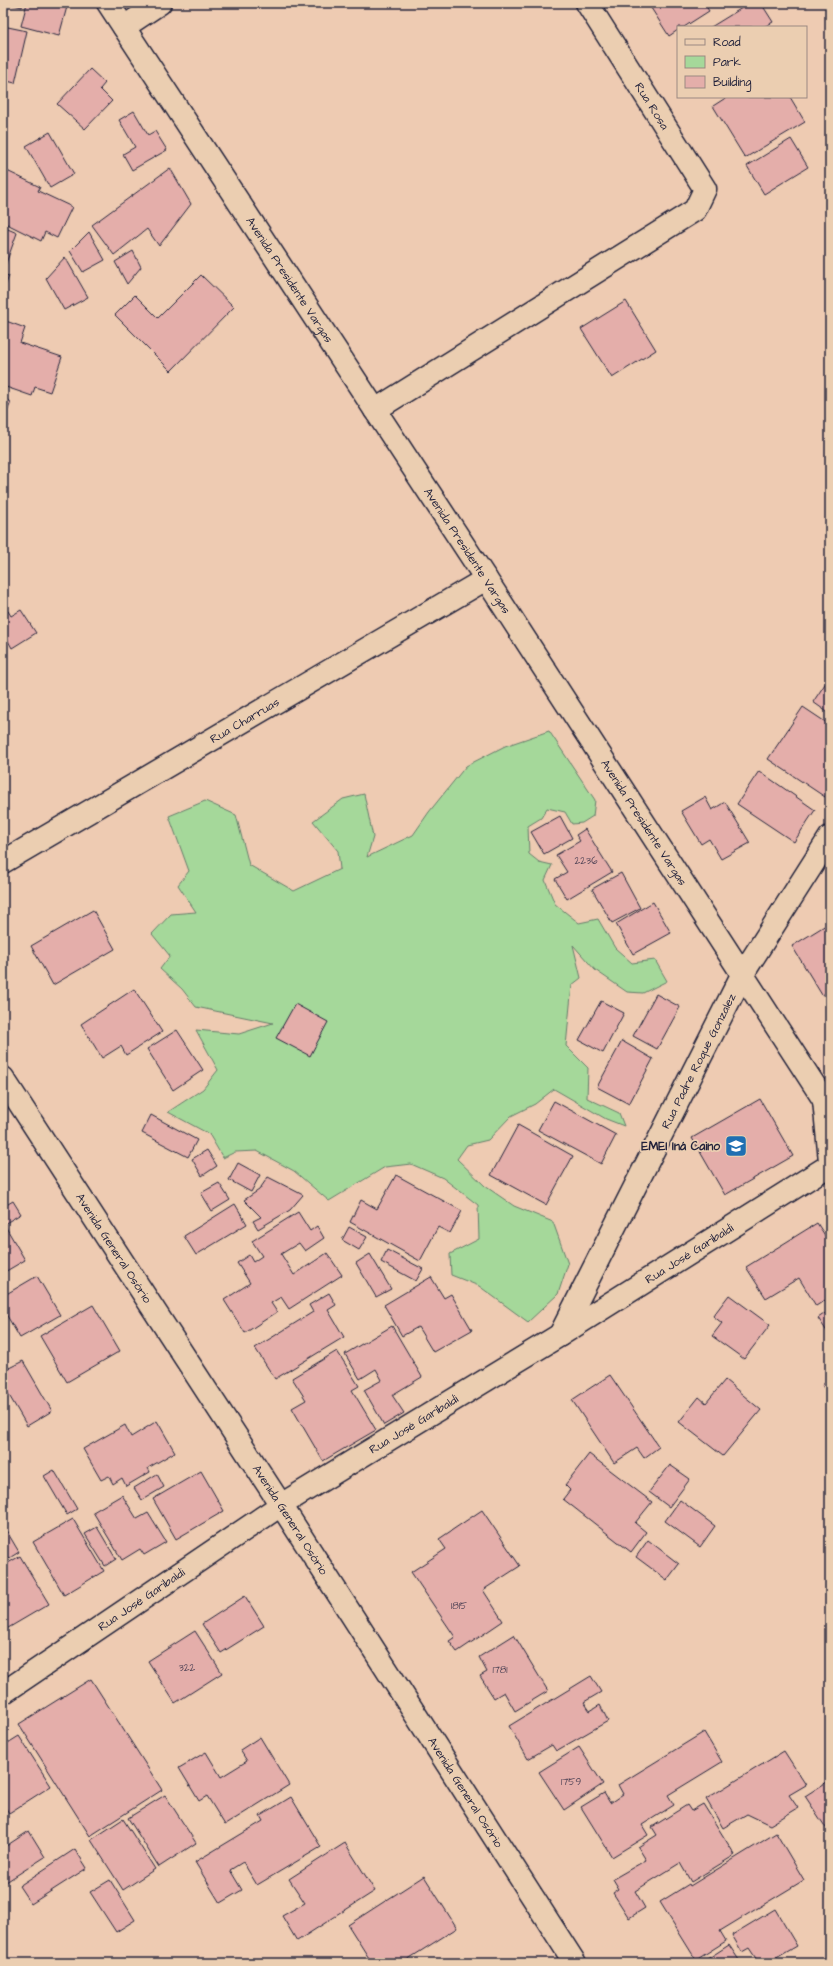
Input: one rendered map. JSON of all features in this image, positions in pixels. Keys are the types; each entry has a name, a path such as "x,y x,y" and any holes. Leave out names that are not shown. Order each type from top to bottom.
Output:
{"street":[{"name":"Avenida Presidente Vargas","path":"108,3 486,579 742,975 827,1103 830,1161"},
{"path":"124,26 160,3"},
{"name":"Rua Rosa","path":"375,410 695,210 705,189 587,3"},
{"name":"Rua Charruas","path":"3,862 486,579"},
{"name":"Rua Padre Roque Gonzalez","path":"560,1335 742,975 830,837"},
{"name":"Avenida General Osório","path":"3,1078 281,1505 575,1963"},
{"name":"Rua José Garibaldi","path":"3,1693 281,1505 560,1335 830,1165"}],"green space":[{"path":"549,731 595,800 593,816 582,823 572,824 565,812 547,808 541,818 528,826 529,854 539,862 552,865 545,880 555,904 579,923 598,919 615,948 632,963 655,960 667,981 643,993 627,992 595,970 573,945 581,978 572,985 566,1046 588,1068 587,1098 619,1113 624,1126 606,1119 554,1089 535,1104 511,1116 488,1140 467,1145 457,1159 485,1186 514,1206 553,1222 568,1264 558,1294 528,1322 479,1286 451,1275 450,1254 479,1239 478,1205 443,1178 411,1164 385,1167 329,1201 294,1171 257,1151 235,1152 223,1158 209,1134 168,1112 203,1089 218,1070 196,1030 239,1034 273,1023 196,1007 182,989 160,969 170,956 152,934 171,914 196,912 178,885 189,871 169,816 205,801 236,815 249,865 294,891 340,869 338,851 313,821 343,799 364,794 373,837 367,857 413,835 429,812 466,766 505,746"}],"building":[{"path":"6,3 23,3 22,7"},
{"path":"27,3 68,3 59,36 21,26"},
{"path":"659,3 704,3 709,11 686,26 677,26 677,31 669,36 651,8"},
{"path":"750,3 761,3 773,22 766,26 713,26"},
{"path":"3,26 27,31 15,83 3,80"},
{"path":"90,69 105,83 100,89 112,101 85,129 57,104"},
{"path":"725,98 791,98 805,122 745,158 713,106"},
{"path":"134,111 148,135 155,131 167,150 132,170 123,154 135,147 119,120"},
{"path":"50,132 74,174 50,188 26,146"},
{"path":"791,139 808,167 764,194 747,166"},
{"path":"170,168 191,204 159,246 147,229 114,255 92,225"},
{"path":"3,169 40,187 38,191 72,207 57,238 45,232 41,241 3,222 3,212 5,207 3,206"},
{"path":"3,227 17,233 5,266 3,265"},
{"path":"89,232 105,260 83,272 70,251"},
{"path":"133,251 141,267 127,284 115,262"},
{"path":"65,257 88,297 64,310 46,278"},
{"path":"3,274 9,276 3,292"},
{"path":"201,275 234,307 171,371 115,315 135,295 158,318"},
{"path":"626,301 656,350 612,378 581,329"},
{"path":"6,321 25,328 20,343 62,357 50,392 35,387 32,396 3,386 3,328"},
{"path":"3,398 11,402 3,422"},
{"path":"21,610 36,633 12,648 3,632 3,613 8,611 11,616"},
{"path":"829,678 830,679 830,714 813,702"},
{"path":"803,707 830,725 830,789 825,797 768,759"},
{"path":"759,771 815,810 794,842 737,804"},
{"path":"705,797 712,810 725,802 750,843 721,859 709,839 701,844 681,811"},
{"path":"560,816 572,838 544,854 531,832"},
{"path":"585,829 612,872 567,899 555,879 567,872 556,855 580,841 576,835"},
{"path":"621,873 640,908 612,923 592,889"},
{"path":"653,902 671,933 633,954 616,924"},
{"path":"93,910 115,949 53,985 31,946"},
{"path":"826,925 830,931 830,991 822,995 792,946"},
{"path":"134,989 162,1032 126,1055 121,1046 102,1058 81,1024"},
{"path":"656,994 680,1007 657,1049 633,1036"},
{"path":"601,1001 624,1013 603,1053 579,1040"},
{"path":"295,1004 328,1022 310,1056 276,1038"},
{"path":"177,1030 203,1070 173,1090 147,1049"},
{"path":"622,1041 653,1059 629,1104 597,1087"},
{"path":"760,1099 793,1156 725,1195 692,1138"},
{"path":"554,1101 616,1135 601,1164 538,1130"},
{"path":"151,1115 197,1140 188,1157 142,1133"},
{"path":"518,1125 573,1156 546,1205 491,1175"},
{"path":"207,1150 217,1166 202,1176 192,1159"},
{"path":"238,1163 260,1175 251,1192 229,1180"},
{"path":"396,1175 462,1211 450,1233 438,1227 420,1261 350,1222 361,1200 377,1209"},
{"path":"268,1177 303,1195 290,1210 258,1229 253,1221 261,1217 244,1200 259,1190"},
{"path":"219,1183 230,1200 212,1211 201,1193"},
{"path":"13,1201 21,1214 4,1224 25,1260 3,1273 3,1207"},
{"path":"235,1204 247,1224 196,1255 184,1236"},
{"path":"298,1212 310,1231 317,1226 324,1238 305,1251 299,1243 281,1254 294,1275 327,1253 342,1275 289,1309 281,1297 271,1303 277,1312 245,1333 224,1300 250,1283 237,1263 249,1255 253,1262 262,1256 252,1241"},
{"path":"817,1223 828,1240 830,1239 830,1297 816,1306 799,1278 766,1298 746,1267"},
{"path":"349,1227 367,1237 359,1250 342,1240"},
{"path":"387,1250 423,1269 416,1281 381,1262"},
{"path":"370,1254 391,1289 376,1297 356,1263"},
{"path":"37,1276 60,1315 20,1338 3,1309 3,1296"},
{"path":"431,1277 444,1298 451,1294 472,1330 433,1352 418,1327 402,1336 384,1305"},
{"path":"329,1293 336,1305 328,1310 344,1337 275,1379 255,1348 313,1312 309,1305"},
{"path":"729,1295 770,1325 744,1359 712,1336 722,1323 713,1316"},
{"path":"93,1305 120,1351 67,1382 40,1336"},
{"path":"830,1310 830,1336 818,1318"},
{"path":"392,1326 422,1377 392,1395 404,1413 384,1425 364,1390 382,1380 376,1369 360,1379 345,1354"},
{"path":"337,1351 359,1386 352,1390 376,1430 323,1461 292,1408 306,1400 292,1378"},
{"path":"3,1358 9,1368 23,1361 52,1411 27,1426 3,1385"},
{"path":"610,1375 659,1447 644,1458 637,1448 614,1463 572,1400"},
{"path":"725,1380 761,1410 723,1456 679,1422 699,1397 706,1403"},
{"path":"830,1380 830,1397 822,1385"},
{"path":"157,1421 175,1452 148,1468 150,1472 126,1486 122,1478 113,1484 109,1476 101,1480 83,1449 125,1425 131,1437"},
{"path":"589,1454 652,1502 635,1523 646,1532 631,1552 563,1499 570,1490 565,1485"},
{"path":"670,1465 690,1479 669,1507 649,1492"},
{"path":"54,1470 77,1509 67,1515 44,1476"},
{"path":"201,1471 224,1511 176,1539 153,1499"},
{"path":"157,1474 164,1487 142,1500 134,1488"},
{"path":"122,1495 137,1519 148,1513 166,1542 144,1555 140,1549 122,1560 93,1512"},
{"path":"680,1500 715,1526 700,1547 665,1521"},
{"path":"482,1510 520,1566 483,1590 503,1621 457,1652 449,1641 455,1637 411,1572 446,1549 439,1539"},
{"path":"73,1519 104,1571 64,1595 33,1542"},
{"path":"3,1525 19,1552 3,1562"},
{"path":"97,1527 116,1559 105,1566 85,1534"},
{"path":"648,1540 679,1564 667,1580 636,1557"},
{"path":"20,1556 49,1604 3,1631 3,1566"},
{"path":"245,1596 264,1626 221,1653 202,1624"},
{"path":"195,1631 222,1673 175,1703 148,1661"},
{"path":"514,1635 548,1691 515,1711 504,1692 494,1698 480,1676 487,1672 479,1657"},
{"path":"591,1676 601,1692 584,1702 590,1711 600,1705 608,1721 556,1751 552,1745 528,1759 509,1726"},
{"path":"91,1679 162,1790 90,1836 19,1724"},
{"path":"704,1732 722,1762 668,1795 674,1805 642,1825 648,1835 612,1857 581,1807 604,1793 610,1803 623,1794 618,1785"},
{"path":"19,1736 51,1786 9,1813 3,1804 3,1746"},
{"path":"260,1737 289,1785 225,1825 207,1796 199,1801 179,1768 206,1752 221,1777 247,1761 240,1750"},
{"path":"579,1747 603,1784 564,1810 539,1772"},
{"path":"784,1751 806,1785 789,1795 798,1808 770,1825 747,1814 723,1828 706,1799"},
{"path":"830,1780 830,1834 805,1796"},
{"path":"165,1795 196,1843 159,1867 128,1818"},
{"path":"291,1797 321,1847 257,1885 243,1862 230,1870 242,1890 220,1903 195,1862 263,1821 260,1816"},
{"path":"703,1804 735,1855 691,1882 680,1863 635,1891 645,1908 629,1918 613,1893 619,1889 613,1879 646,1860 638,1847 657,1835 652,1827 687,1805 691,1811"},
{"path":"123,1819 155,1869 123,1890 91,1840"},
{"path":"29,1831 45,1857 3,1884 3,1848"},
{"path":"776,1833 804,1880 720,1931 726,1941 696,1960 660,1902 689,1884 690,1886"},
{"path":"345,1843 375,1891 297,1941 282,1916 305,1903 289,1879"},
{"path":"75,1849 87,1868 31,1904 19,1886"},
{"path":"424,1876 457,1928 402,1963 372,1963 348,1925"},
{"path":"110,1880 135,1920 116,1932 90,1892"},
{"path":"775,1909 797,1946 768,1963 759,1963 749,1948 742,1952 732,1935"},
{"path":"729,1945 741,1963 701,1963"}],"place":[{"name":"EMEI Iná Caino","path":"736,1146"}]}
